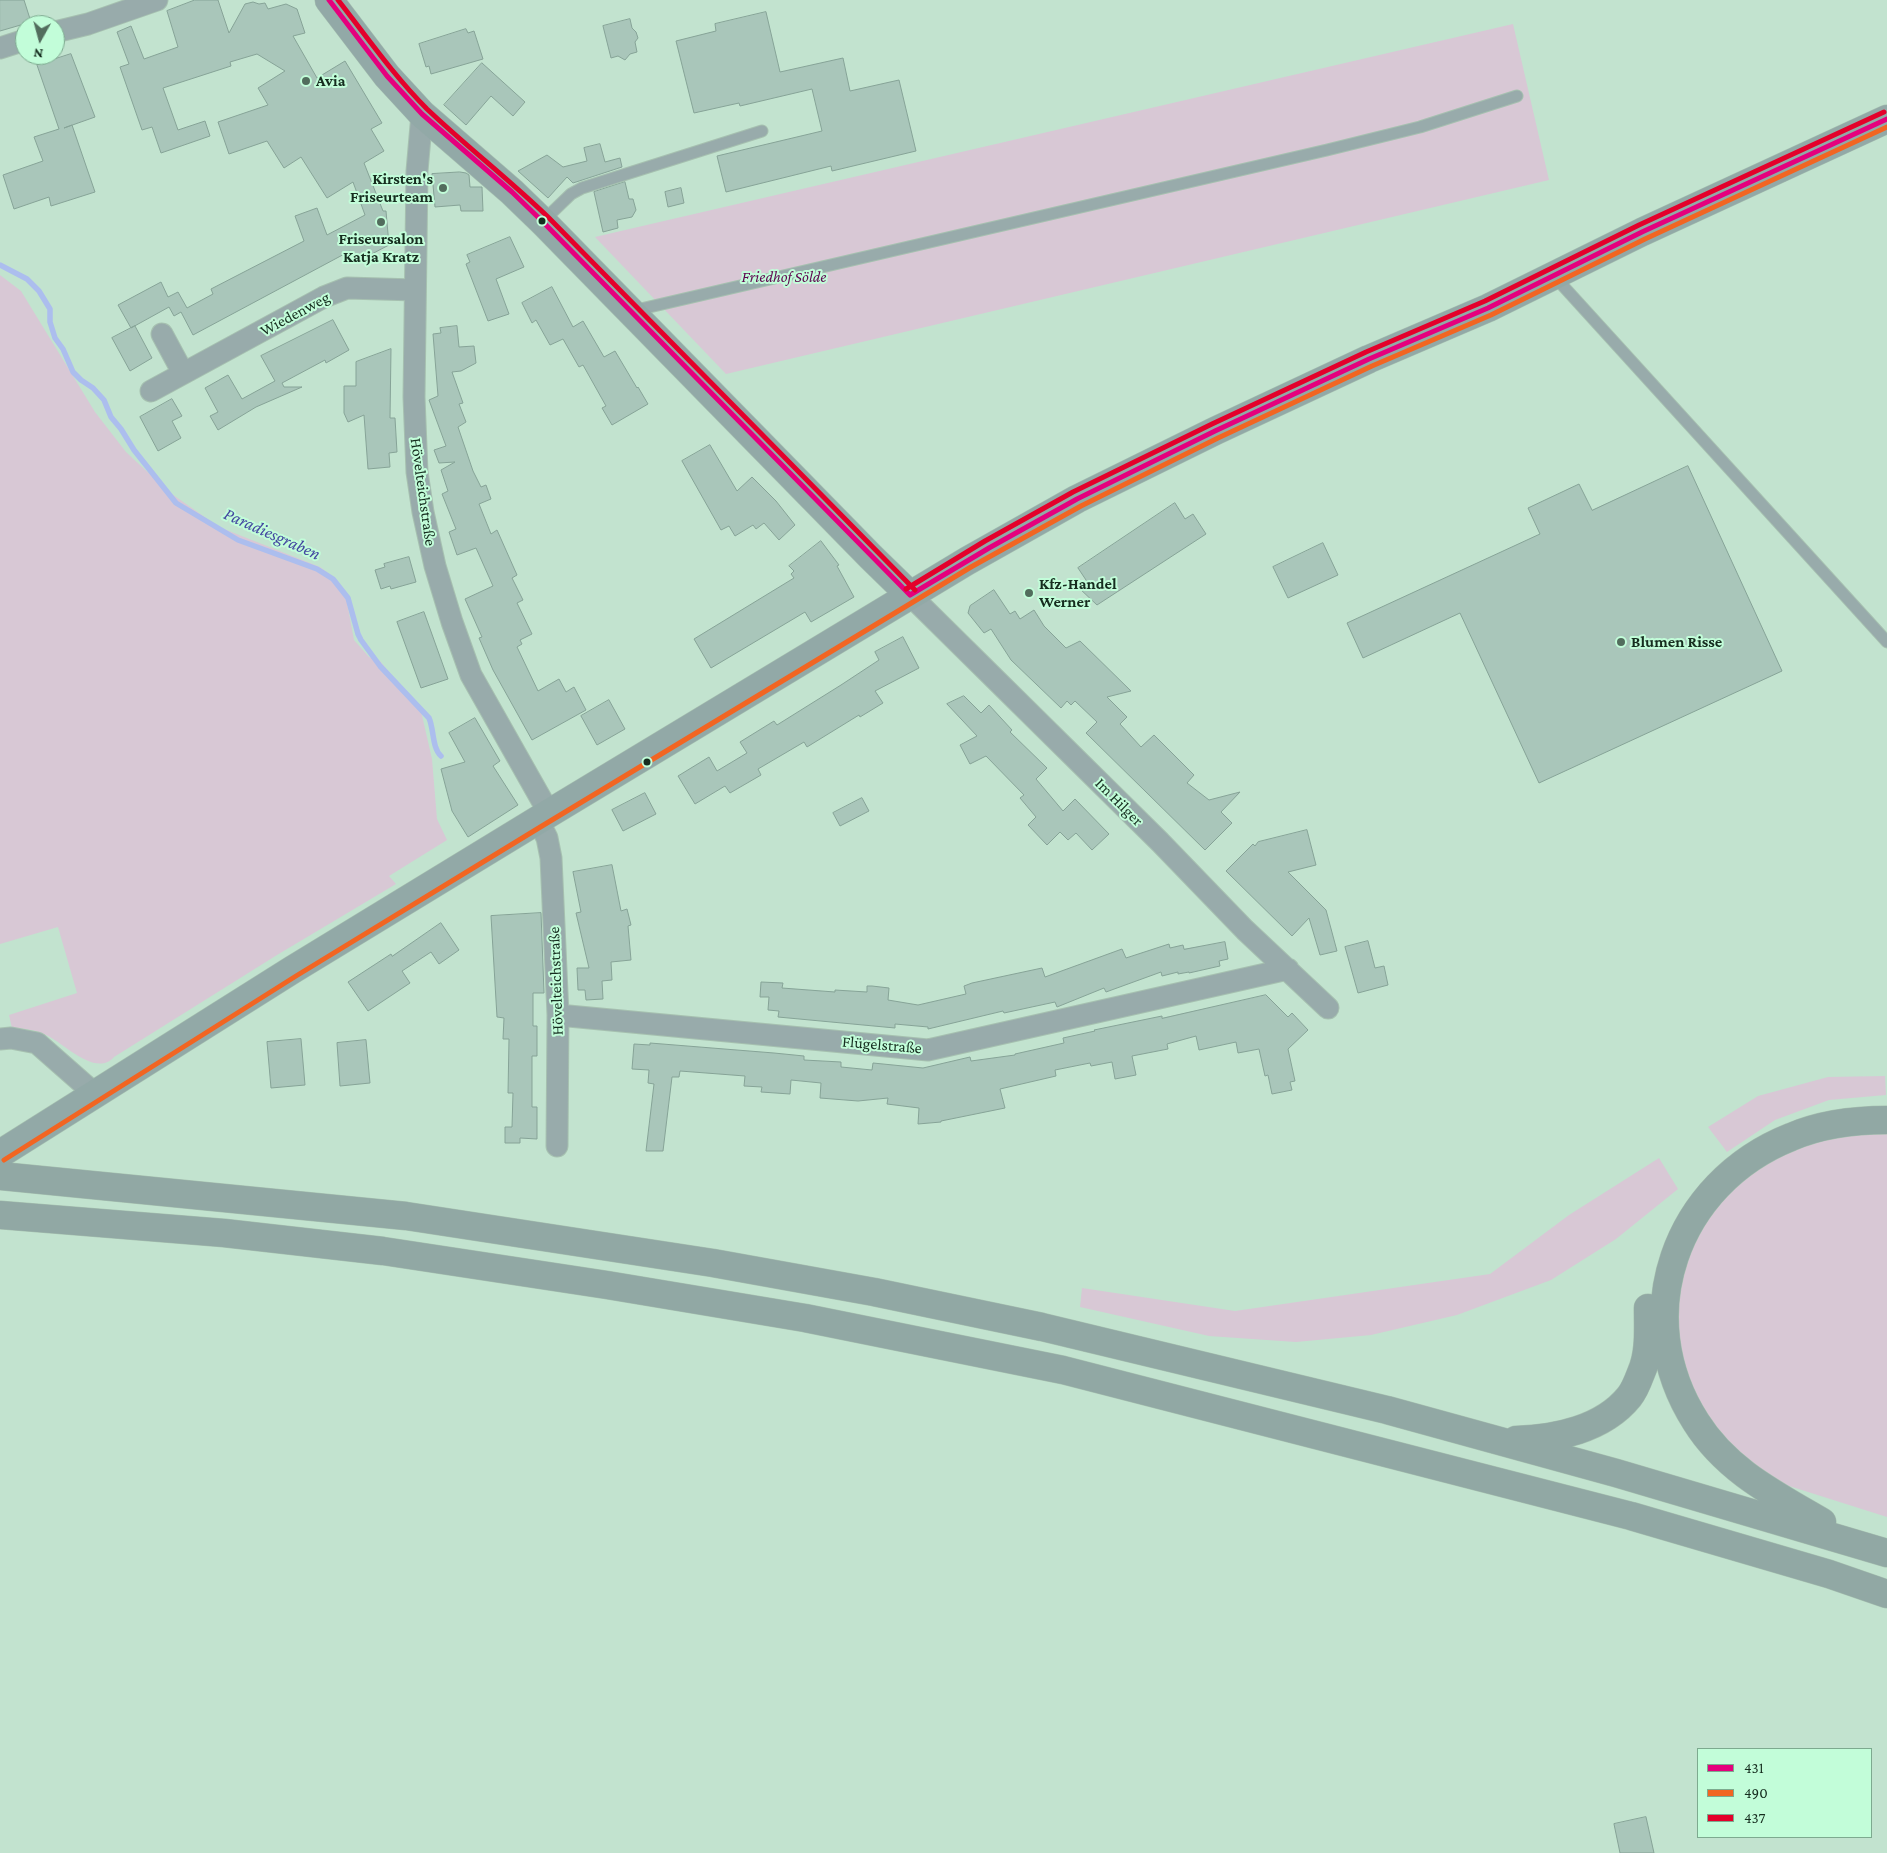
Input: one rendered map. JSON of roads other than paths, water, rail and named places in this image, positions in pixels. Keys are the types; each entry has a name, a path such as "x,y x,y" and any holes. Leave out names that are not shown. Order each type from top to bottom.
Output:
{"highway":[{"path":"1497,1440 1533,1440 1569,1433 1604,1419 1630,1397 1642,1372 1648,1343 1648,1298 1655,1258 1672,1216 1699,1183 1741,1148 1770,1130 1795,1118 1850,1104 1887,1102"},
{"path":"1875,1549 1761,1487 1725,1459 1708,1440 1683,1401 1676,1380 1666,1341 1665,1297 1676,1250 1687,1225 1701,1204 1738,1167 1776,1143 1807,1131 1838,1123 1887,1120"},
{"path":"3,1169 406,1216 713,1263 874,1292 1042,1327 1249,1376 1497,1440 1875,1549"},
{"path":"0,1215 224,1233 383,1252 607,1285 805,1318 1082,1375 1631,1516 1829,1574 1887,1594"}],"main road":[{"path":"329,0 387,76 422,114 512,192 542,221 910,595"},
{"path":"3,1169 95,1094 292,970 910,595 1078,498 1332,376 1488,308 1642,232 1887,119"}],"street":[{"path":"65,30 88,24 157,0"},
{"path":"0,48 15,43"},
{"name":"Hövelteichstraße","path":"422,114 417,171 414,407 416,463 423,512 435,566 452,622 471,674 543,816 552,858 558,1015 557,1146"},
{"name":"Wiedenweg","path":"151,391 324,297 347,288 415,290"},
{"path":"162,334 183,373"},
{"name":"Im Hilger","path":"910,595 1160,842 1245,930 1328,1008"},
{"name":"Flügelstraße","path":"558,1015 928,1050 1288,969"},
{"path":"0,1039 11,1038 37,1043 95,1094"}],"lane":[{"path":"631,311 1336,148 1420,127 1517,96"},
{"path":"542,221 571,194 582,188 762,131"},
{"path":"1554,276 1887,642"}],"waterway":[{"name":"Paradiesgraben","path":"0,265 27,279 39,291 50,309 50,322 55,338 63,349 73,372 93,388 104,400 111,417 134,450 176,503 238,540 317,569 333,579 348,598 361,640 380,666 429,718 436,748 441,756"}],"place":[{"name":"Avia","path":"306,81"},
{"name":"Kirsten's Friseurteam","path":"443,188"},
{"name":"Friseursalon Katja Kratz","path":"381,222"},
{"name":"Kfz-Handel Werner","path":"1029,593"},
{"name":"Blumen Risse","path":"1621,642"}],"park label":[{"name":"Friedhof Sölde","path":"784,277"}]}
